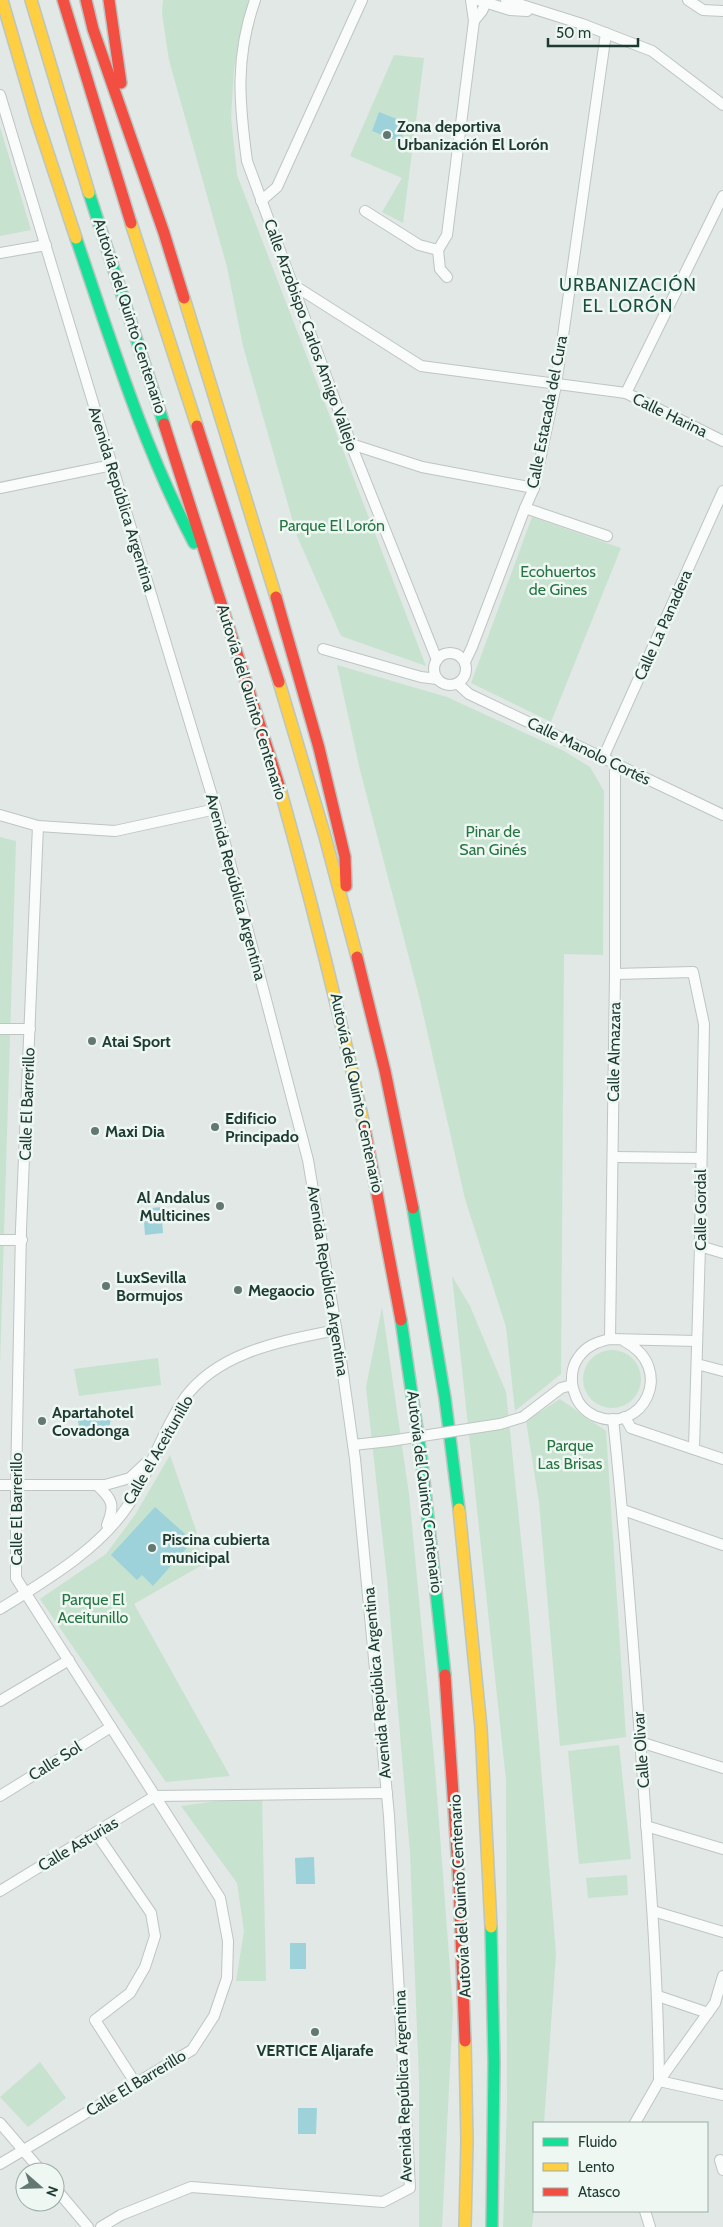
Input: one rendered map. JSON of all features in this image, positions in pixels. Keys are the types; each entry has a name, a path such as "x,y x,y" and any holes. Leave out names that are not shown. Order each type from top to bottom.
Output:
{"highway":[{"path":"2,0 58,183 129,390 173,506 212,574"},
{"name":"Autovía del Quinto Centenario","path":"31,0 75,149 276,776 327,961 368,1139 409,1365 429,1508 445,1665 455,1784 466,2044 465,2227"},
{"name":"Autovía del Quinto Centenario","path":"63,0 154,296 261,620 347,915 403,1151 438,1345 472,1604 485,1764 491,1912 495,2048 492,2227"},
{"path":"86,0 93,29 164,233"},
{"path":"98,0 105,42 122,87 164,233 270,574 319,748 345,858 347,915"},
{"path":"109,0 122,87"}],"street":[{"name":"Calle Arzobispo Carlos Amigo Vallejo","path":"255,0 242,43 240,83 247,161 351,444 437,660"},
{"path":"261,201 277,187 362,0"},
{"path":"447,277 440,269 438,250 447,235 474,21 471,0"},
{"path":"506,0 606,32 652,51 723,106"},
{"path":"688,0 703,10 723,11"},
{"path":"474,21 482,11 485,1 510,10 550,13"},
{"name":"Calle Estacada del Cura","path":"465,662 534,488 556,385 606,32"},
{"name":"Avenida República Argentina","path":"0,95 216,809 308,1160 353,1445 387,1793 410,2188 383,2202 191,2187 121,2215 101,2227"},
{"path":"626,393 723,196"},
{"path":"365,210 419,244 438,250"},
{"path":"0,253 46,245"},
{"name":"Calle Harina","path":"294,286 421,366 626,393 723,441"},
{"path":"351,444 422,467 534,488"},
{"path":"0,488 112,465"},
{"name":"Calle La Panadera","path":"603,758 723,492"},
{"path":"525,508 606,536"},
{"path":"323,649 437,679 449,686 458,684 465,677 465,662 461,657 451,653 440,656 434,670 437,679"},
{"name":"Calle Manolo Cortés","path":"458,684 469,694 723,815"},
{"name":"Calle Almazara","path":"610,1339 615,974 615,764"},
{"path":"0,815 38,826 115,831 216,809"},
{"name":"Calle El Barrerillo","path":"0,2164 192,2050 214,2016 227,1978 228,1941 220,1898 16,1578 16,1485 22,1240 38,826"},
{"name":"Calle Gordal","path":"615,974 693,972 704,1024 694,1449"},
{"path":"0,1029 30,1030"},
{"path":"613,1157 701,1158"},
{"path":"0,1240 22,1240"},
{"path":"700,1246 723,1253"},
{"name":"Calle el Aceitunillo","path":"0,1609 46,1581 103,1535 128,1504 185,1399 209,1374 247,1351 336,1330"},
{"path":"624,1341 635,1347 650,1366 652,1379 650,1391 636,1411 625,1417 601,1418 590,1414 575,1396 572,1385 572,1371 578,1358 586,1349 597,1342 610,1339 624,1341 697,1341"},
{"path":"697,1364 723,1371"},
{"path":"353,1445 500,1424 523,1417 561,1388 572,1385"},
{"path":"625,1417 631,1428 723,1458"},
{"name":"Calle Olivar","path":"613,1419 623,1510 653,1911 658,1996 659,2081"},
{"path":"0,1485 105,1485 130,1478 152,1457"},
{"path":"97,1485 110,1497 113,1511 103,1535"},
{"path":"623,1510 723,1545"},
{"path":"0,1702 69,1660"},
{"name":"Calle Sol","path":"0,1796 111,1727"},
{"path":"640,1742 723,1768"},
{"path":"155,1796 387,1793"},
{"name":"Calle Asturias","path":"0,1891 155,1796"},
{"path":"646,1826 723,1849"},
{"path":"96,1832 150,1913 155,1936 145,1968 130,1993 95,2020 136,2084"},
{"path":"653,1911 723,1932"},
{"path":"636,2122 659,2081 715,2003 723,1976"},
{"path":"658,1996 708,2013"},
{"path":"659,2081 723,2095"},
{"path":"0,2123 33,2162"},
{"path":"65,2200 88,2227"},
{"path":"645,2212 650,2227"}],"green space":[{"name":"Parque El Lorón","path":"163,0 249,0 234,69 231,117 237,175 426,666 341,636 297,536 243,346 227,267 169,60 162,13"},
{"name":"Zona deportiva Urbanización El Lorón","path":"394,55 424,58 403,223 382,212 402,178 350,156"},
{"path":"0,127 31,230 0,236"},
{"name":"Ecohuertos de Gines","path":"532,517 621,548 551,722 471,683"},
{"name":"Pinar de San Ginés","path":"337,665 447,697 564,751 590,767 604,791 603,955 564,954 561,1374 515,1411 506,1327 465,1199 420,1000 360,770"},
{"path":"0,837 16,841 0,1365"},
{"path":"452,1276 470,1306 506,1392 529,1617 556,1954 544,2122 533,2122 534,2212 532,2227 503,2227 507,2105 506,1780"},
{"path":"382,1307 409,1494 435,1769 453,2009 442,2227 419,2227 419,2079 410,1853 387,1579 366,1387"},
{"path":"606,1350 618,1350 633,1358 641,1373 641,1385 633,1400 618,1408 606,1408 591,1400 583,1385 583,1373 591,1358"},
{"path":"158,1358 161,1385 79,1396 74,1369"},
{"name":"Parque Las Brisas","path":"560,1399 606,1431 626,1737 560,1746 539,1502 526,1421"},
{"name":"Parque El Aceitunillo","path":"170,1455 196,1530 202,1565 134,1604 230,1776 166,1782 40,1599 106,1554 135,1515"},
{"path":"619,1745 631,1859 579,1864 568,1751"},
{"path":"262,1795 266,1981 236,1981 244,1931 237,1883 181,1806"},
{"path":"627,1875 628,1895 588,1898 586,1878"},
{"path":"40,2062 66,2098 28,2127 0,2097"}],"water":[{"path":"379,112 407,123 400,142 372,131"},
{"path":"161,1207 163,1233 145,1235 143,1209"},
{"path":"114,1410 107,1434 84,1434 83,1429 79,1428 78,1420 83,1413"},
{"name":"Piscina cubierta municipal","path":"155,1507 193,1541 153,1586 142,1575 137,1580 111,1555"},
{"path":"314,1857 315,1884 296,1884 295,1858"},
{"path":"290,1943 306,1943 306,1969 290,1969"},
{"path":"298,2108 317,2108 316,2134 298,2134"}],"traffic: fast":[{"path":"89,193 164,424"},
{"path":"76,238 143,431 194,543"},
{"path":"413,1208 445,1398 459,1509"},
{"path":"401,1320 422,1463 445,1675"},
{"path":"491,1927 494,2061 492,2227"}],"traffic: slow":[{"path":"2,0 37,120 76,238"},
{"path":"31,0 89,193"},
{"path":"131,223 197,426"},
{"path":"184,298 276,597"},
{"path":"279,682 324,833 357,957"},
{"path":"279,785 325,957 365,1130"},
{"path":"459,1509 481,1728 491,1927"},
{"path":"465,2041 467,2141 465,2227"}],"traffic: jam":[{"path":"63,0 131,223"},
{"path":"86,0 93,29 164,233 184,298"},
{"path":"109,0 121,83"},
{"path":"164,424 279,785"},
{"path":"197,426 279,682"},
{"path":"276,597 319,748 345,857 346,886"},
{"path":"357,957 385,1071 413,1208"},
{"path":"365,1130 401,1320"},
{"path":"445,1675 459,1883 465,2041"}],"place":[{"name":"Zona deportiva Urbanización El Lorón","path":"387,135"},
{"name":"Atai Sport","path":"92,1041"},
{"name":"Edificio Principado","path":"215,1127"},
{"name":"Maxi Dia","path":"95,1131"},
{"name":"Al Andalus Multicines","path":"220,1206"},
{"name":"LuxSevilla Bormujos","path":"106,1286"},
{"name":"Megaocio","path":"238,1290"},
{"name":"Apartahotel Covadonga","path":"42,1421"},
{"name":"Piscina cubierta municipal","path":"152,1548"},
{"name":"VERTICE Aljarafe","path":"315,2032"}],"district":[{"name":"URBANIZACIÓN EL LORÓN","path":"628,295"}]}
